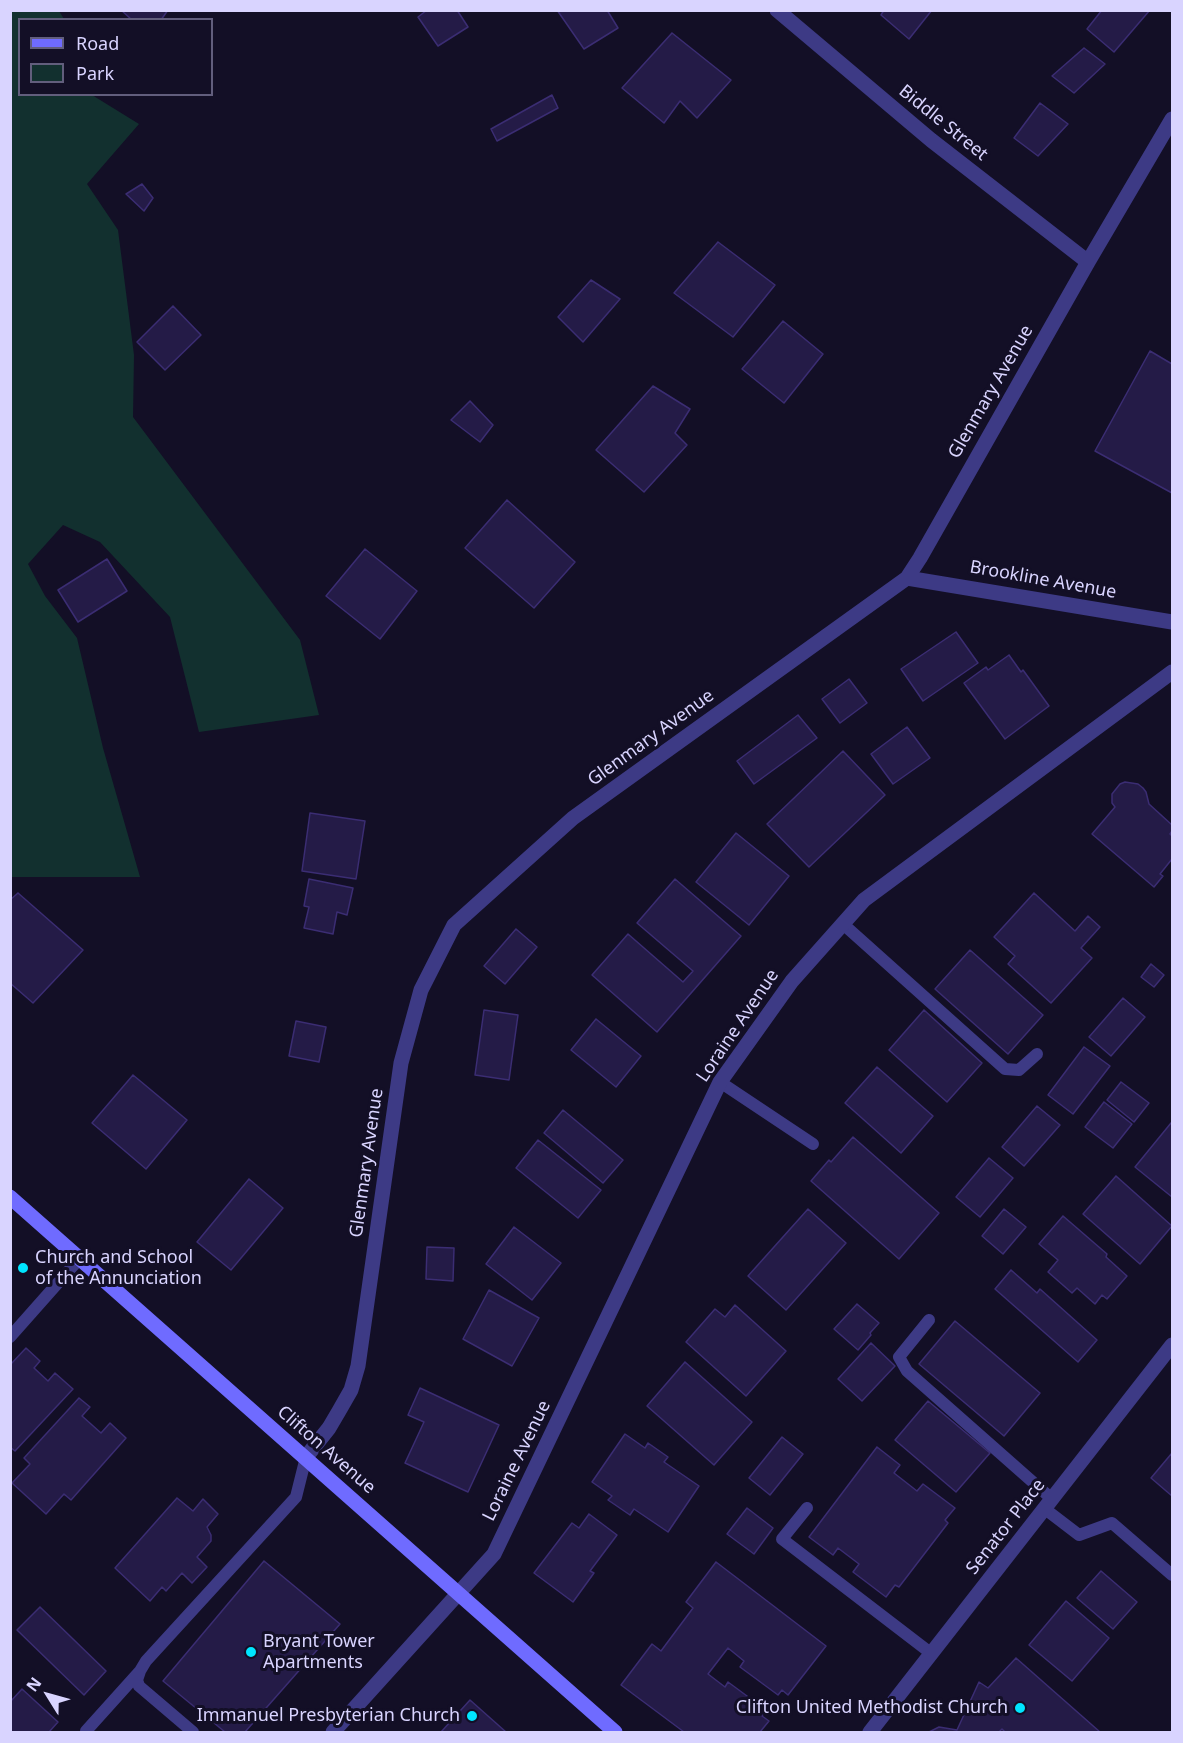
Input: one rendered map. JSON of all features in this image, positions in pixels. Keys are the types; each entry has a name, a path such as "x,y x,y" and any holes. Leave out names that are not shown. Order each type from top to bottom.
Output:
{"main road":[{"name":"Clifton Avenue","path":"10,1197 615,1732"}],"street":[{"name":"Biddle Street","path":"777,10 931,140 1088,262"},
{"name":"Glenmary Avenue","path":"306,1457 329,1428 351,1390 358,1366 401,1063 421,990 454,925 573,818 907,578 1088,262 1173,119"},
{"name":"Brookline Avenue","path":"907,578 1173,622"},
{"name":"Loraine Avenue","path":"333,1732 494,1554 720,1082 792,981 864,900 1173,672"},
{"name":"Senator Place","path":"870,1732 1173,1345"}],"lane":[{"path":"843,924 1005,1069 1018,1070 1037,1054"},
{"path":"720,1082 813,1144"},
{"path":"10,1337 80,1258"},
{"path":"929,1320 899,1357 907,1371 1079,1534 1112,1524 1173,1575"},
{"path":"86,1732 140,1671 146,1661 296,1497 306,1457"},
{"path":"807,1508 782,1539 932,1654"},
{"path":"140,1671 137,1680 139,1686 193,1732"}],"green space":[{"path":"10,11 59,11 63,18 18,18 18,96 94,96 139,124 87,184 118,230 134,355 133,417 300,640 319,715 199,732 170,617 100,542 63,525 28,564 45,596 77,638 103,748 140,877 11,877"}],"building":[{"path":"121,10 168,10 162,18 130,18"},
{"path":"427,10 457,10 468,27 438,46 418,17"},
{"path":"557,10 607,10 618,28 584,49"},
{"path":"884,10 932,10 909,39 881,15"},
{"path":"1102,10 1150,10 1114,52 1087,29"},
{"path":"672,33 731,80 697,118 680,101 664,123 622,88"},
{"path":"1084,48 1105,64 1074,93 1052,76"},
{"path":"552,95 558,108 497,141 491,129"},
{"path":"1040,103 1068,124 1038,156 1014,138"},
{"path":"142,184 153,198 144,211 126,194"},
{"path":"718,242 775,285 733,337 674,293"},
{"path":"591,280 620,299 583,342 558,317"},
{"path":"173,306 201,335 165,370 137,342"},
{"path":"783,321 823,354 784,403 742,369"},
{"path":"1150,351 1172,364 1172,493 1095,451"},
{"path":"653,386 690,409 675,433 687,445 644,492 596,450"},
{"path":"470,401 493,425 480,442 451,420"},
{"path":"507,500 575,562 534,608 465,548"},
{"path":"365,549 417,591 380,639 326,596"},
{"path":"107,559 127,591 78,622 58,590"},
{"path":"956,632 978,663 923,701 901,669"},
{"path":"1009,655 1049,706 1005,739 964,683 986,667 988,670"},
{"path":"849,679 867,703 840,723 822,699"},
{"path":"798,715 817,738 754,784 737,761"},
{"path":"907,727 930,758 893,784 871,754"},
{"path":"843,751 885,795 809,867 767,824"},
{"path":"1125,782 1138,784 1143,788 1149,804 1172,825 1170,834 1172,836 1172,859 1160,874 1163,876 1154,887 1092,834 1115,807 1112,803 1112,794 1120,784"},
{"path":"310,813 365,821 356,879 302,871"},
{"path":"736,833 789,876 749,925 696,882"},
{"path":"309,879 353,888 347,915 337,912 333,934 304,928 309,907 304,906"},
{"path":"675,879 741,936 657,1032 592,975 628,934 683,982 693,971 637,923"},
{"path":"18,893 83,950 33,1003 10,983 10,900"},
{"path":"1034,893 1075,931 1088,916 1100,927 1081,948 1092,958 1051,1003 1008,964 1015,956 994,937"},
{"path":"516,929 537,947 505,984 484,966"},
{"path":"970,950 1043,1015 1008,1054 935,989"},
{"path":"1151,964 1164,975 1154,987 1141,977"},
{"path":"1123,998 1145,1017 1111,1056 1089,1037"},
{"path":"484,1010 518,1015 509,1080 475,1075"},
{"path":"924,1010 982,1063 947,1102 889,1050"},
{"path":"596,1019 641,1056 616,1087 571,1050"},
{"path":"296,1021 326,1027 319,1062 289,1056"},
{"path":"1084,1047 1110,1066 1073,1114 1048,1095"},
{"path":"877,1067 933,1116 901,1153 845,1103"},
{"path":"133,1075 187,1120 146,1169 92,1123"},
{"path":"1121,1082 1149,1103 1134,1122 1107,1100"},
{"path":"1104,1102 1132,1124 1113,1148 1085,1127"},
{"path":"1037,1106 1060,1125 1024,1166 1002,1147"},
{"path":"563,1110 623,1160 603,1183 544,1133"},
{"path":"1172,1124 1172,1197 1135,1167"},
{"path":"853,1137 939,1213 899,1259 811,1181"},
{"path":"538,1140 601,1190 578,1218 516,1168"},
{"path":"989,1158 1013,1178 980,1217 956,1197"},
{"path":"1116,1176 1172,1226 1140,1264 1083,1214"},
{"path":"249,1179 283,1208 231,1270 197,1242"},
{"path":"808,1209 846,1243 786,1310 748,1276"},
{"path":"1004,1209 1026,1227 1003,1254 982,1236"},
{"path":"1063,1216 1107,1254 1106,1257 1127,1276 1107,1299 1102,1295 1095,1304 1077,1288 1072,1293 1048,1272 1058,1260 1039,1244"},
{"path":"514,1227 561,1263 532,1300 486,1264"},
{"path":"427,1247 454,1248 453,1281 426,1279"},
{"path":"1011,1270 1037,1293 1040,1289 1097,1340 1078,1362 995,1289"},
{"path":"489,1290 539,1318 512,1366 463,1339"},
{"path":"857,1304 879,1323 858,1350 834,1329"},
{"path":"735,1305 786,1351 746,1396 686,1342 715,1309 725,1317"},
{"path":"955,1321 1040,1393 1004,1436 919,1364"},
{"path":"871,1343 895,1366 862,1401 838,1379"},
{"path":"26,1348 40,1361 34,1368 48,1381 55,1373 73,1389 15,1451 10,1447 10,1365"},
{"path":"685,1362 752,1422 714,1465 647,1406"},
{"path":"420,1388 499,1425 468,1492 405,1463 424,1422 408,1415"},
{"path":"79,1398 90,1407 82,1416 101,1433 110,1423 126,1438 71,1500 64,1494 46,1514 12,1483 30,1464 24,1458"},
{"path":"928,1401 990,1453 956,1492 895,1440"},
{"path":"625,1434 645,1448 648,1443 668,1457 664,1462 699,1486 668,1532 634,1509 630,1515 608,1500 612,1496 592,1482"},
{"path":"782,1437 803,1454 770,1495 749,1478"},
{"path":"877,1447 900,1465 894,1473 917,1491 923,1484 955,1508 945,1520 948,1523 899,1587 895,1585 886,1597 853,1572 859,1564 838,1548 833,1555 809,1537"},
{"path":"1172,1453 1172,1496 1151,1478"},
{"path":"177,1498 193,1511 203,1499 218,1514 207,1527 211,1541 197,1557 207,1567 192,1583 182,1573 166,1591 162,1587 150,1601 115,1568"},
{"path":"747,1508 773,1528 754,1554 727,1534"},
{"path":"589,1514 617,1535 590,1571 594,1573 573,1602 534,1573 572,1523 579,1528"},
{"name":"Bryant Tower Apartments","path":"264,1561 340,1624 245,1732 225,1732 163,1681"},
{"path":"716,1562 826,1646 788,1695 782,1690 778,1695 740,1667 744,1661 728,1648 708,1674 725,1687 728,1682 766,1710 762,1716 769,1721 760,1732 684,1732 621,1685 652,1644 661,1651 693,1608 686,1602"},
{"path":"1101,1571 1137,1602 1113,1629 1077,1598"},
{"path":"1066,1601 1109,1638 1072,1681 1029,1645"},
{"path":"40,1607 106,1671 84,1695 17,1630"},
{"name":"Clifton United Methodist Church","path":"1016,1658 1100,1732 1005,1732 1002,1729 999,1732 929,1732 939,1727 957,1730 979,1682 988,1688"},
{"path":"22,1689 58,1722 49,1732 10,1732 10,1702"},
{"name":"Immanuel Presbyterian Church","path":"470,1700 506,1732 441,1732"}],"place":[{"name":"Church and School of the Annunciation","path":"23,1268"},
{"name":"Bryant Tower Apartments","path":"251,1652"},
{"name":"Clifton United Methodist Church","path":"1020,1708"},
{"name":"Immanuel Presbyterian Church","path":"472,1716"}]}
